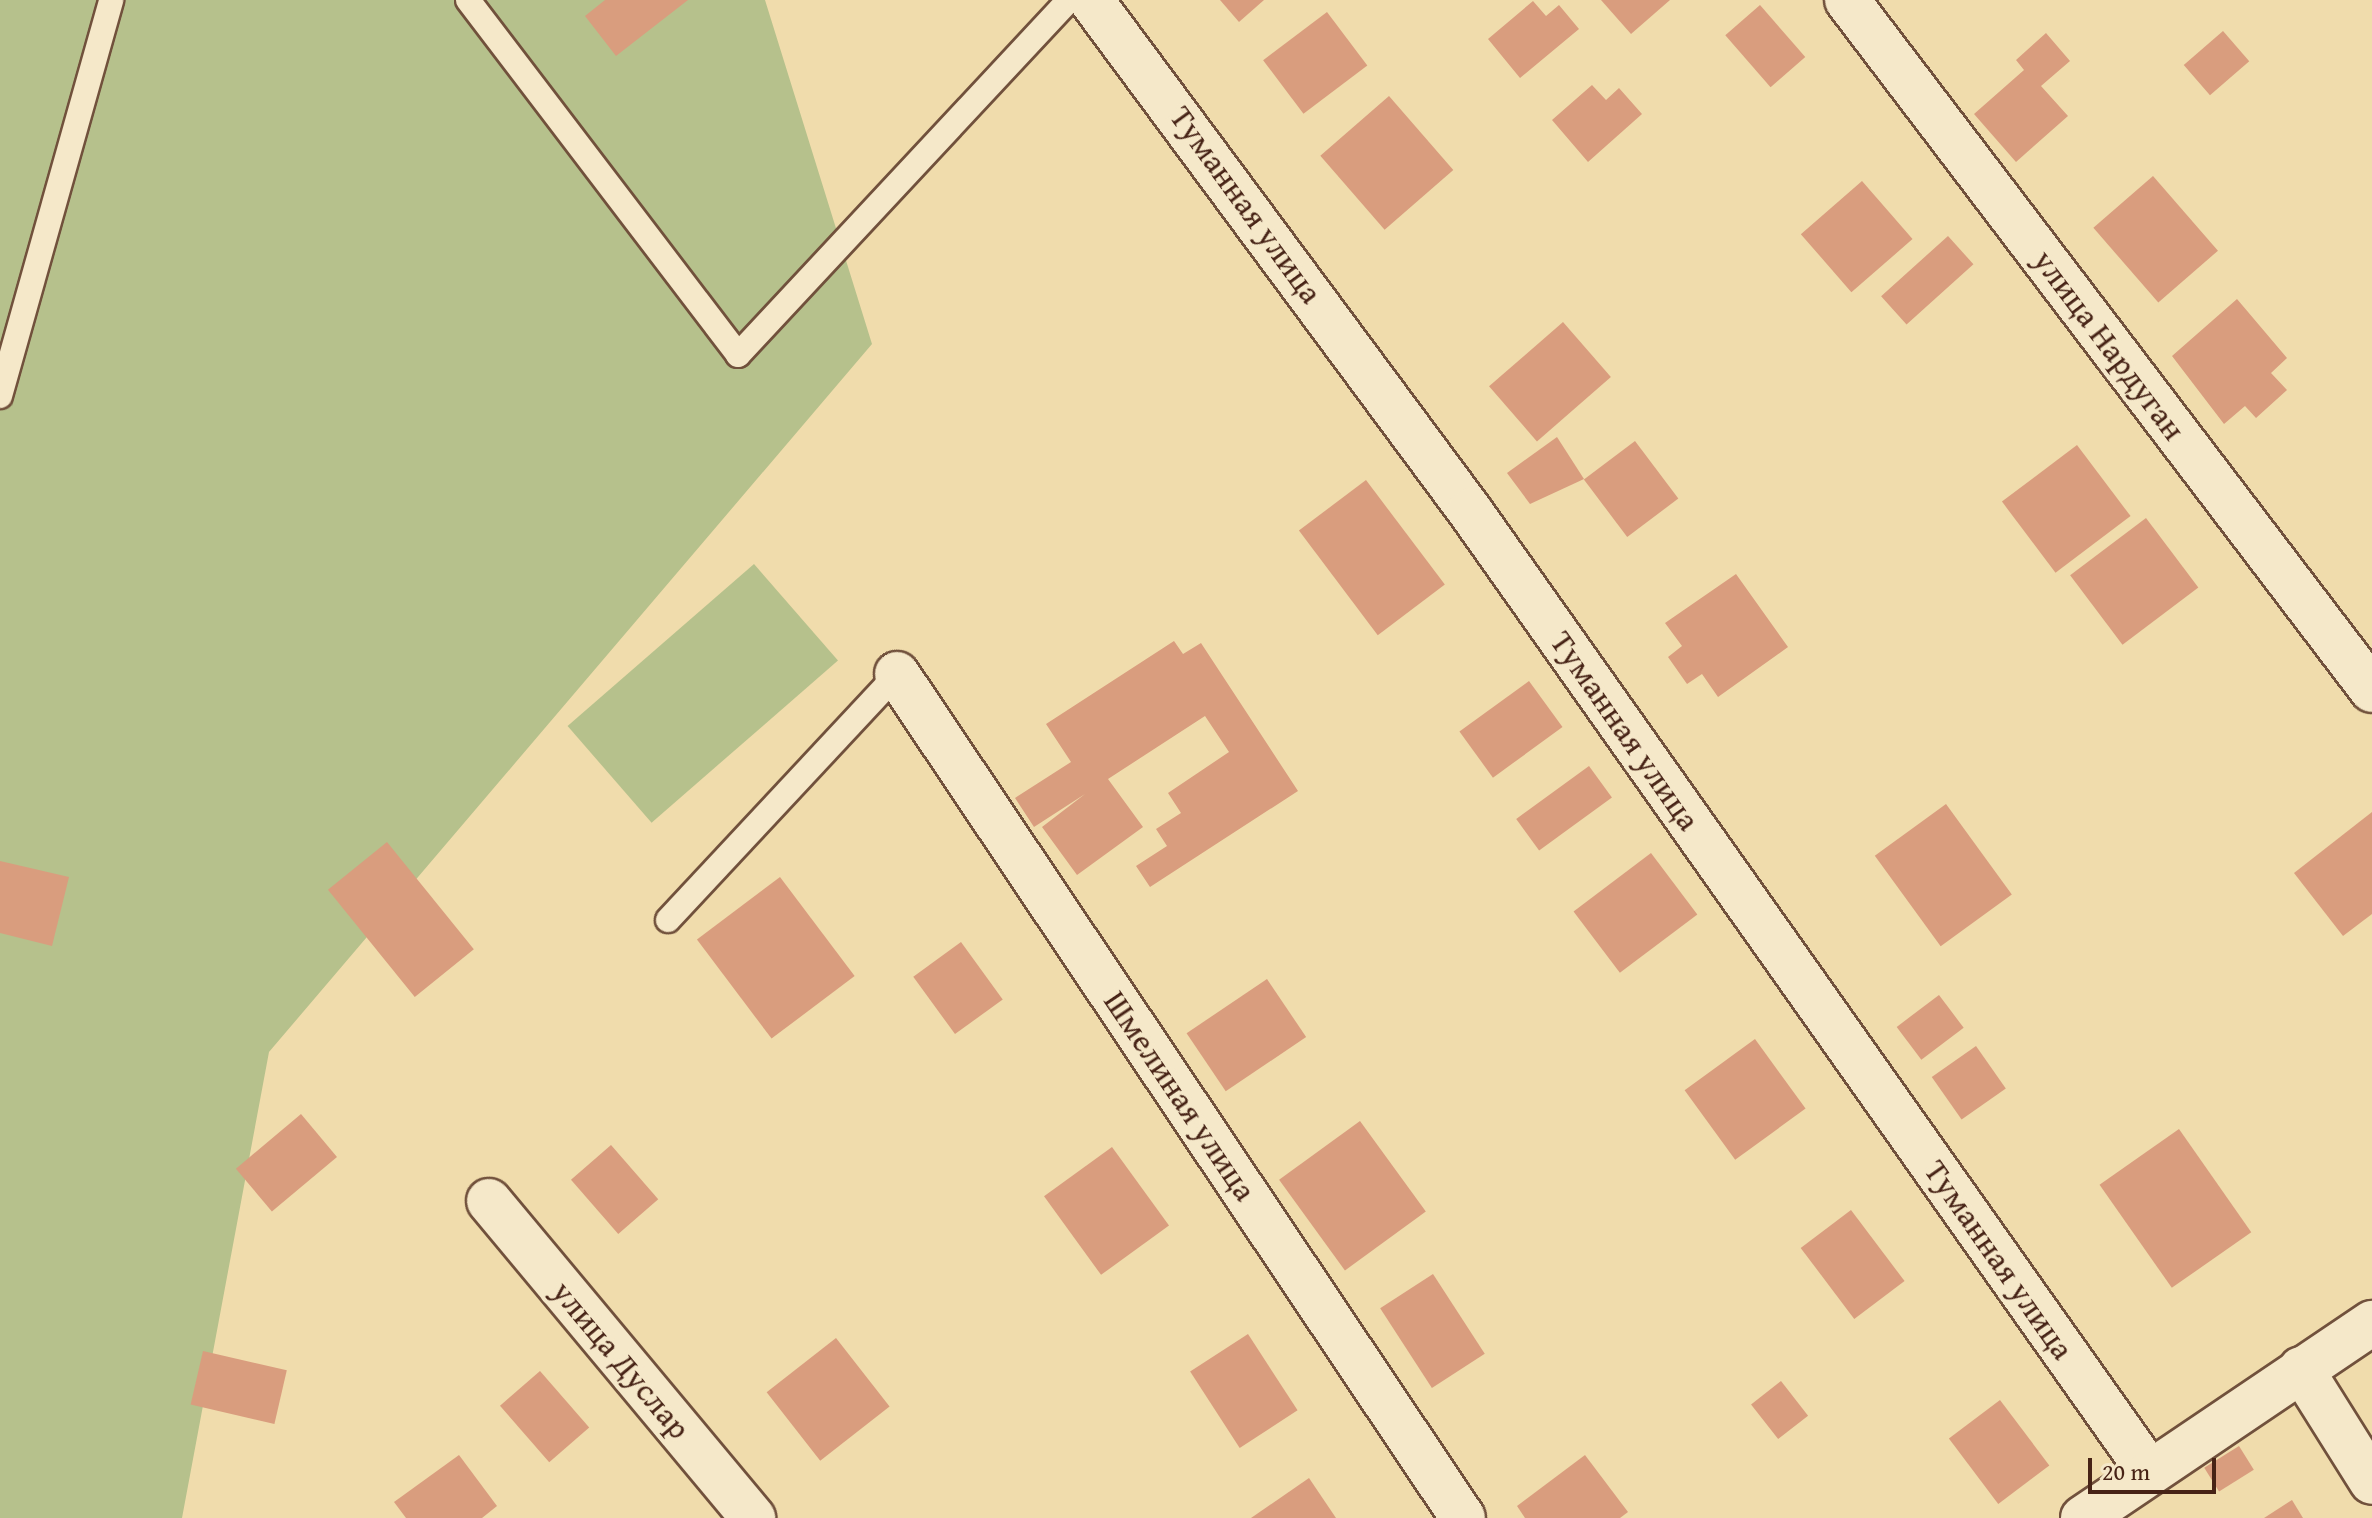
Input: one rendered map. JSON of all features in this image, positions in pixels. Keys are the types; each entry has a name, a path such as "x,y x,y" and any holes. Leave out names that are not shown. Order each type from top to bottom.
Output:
{"street":[{"name":"Туманная улица","path":"1091,0 1461,499 2148,1470"},
{"name":"улица Нардуган","path":"1847,0 2372,690"},
{"name":"Шмелиная улица","path":"897,674 1463,1518"},
{"name":"улица Дуслар","path":"489,1201 753,1518"},
{"path":"2083,1518 2148,1470 2372,1323"},
{"path":"2301,1369 2372,1482"}],"lane":[{"path":"0,396 111,0"},
{"path":"468,0 738,355 1069,0"},
{"path":"668,920 897,674"}],"green space":[{"path":"0,0 765,0 872,344 269,1052 182,1518 0,1518"},
{"path":"754,564 838,661 652,823 568,726"}],"building":[{"path":"605,0 688,0 616,56 585,16"},
{"path":"1220,0 1264,0 1239,22"},
{"path":"1601,0 1670,0 1631,34"},
{"path":"1533,1 1546,16 1559,5 1579,29 1520,78 1488,39"},
{"path":"1760,5 1805,57 1771,87 1725,35"},
{"path":"1327,12 1367,66 1303,114 1263,60"},
{"path":"2223,31 2249,61 2210,95 2184,65"},
{"path":"2046,33 2070,61 2041,86 2068,116 2016,162 1974,114 2024,70 2016,60"},
{"path":"1592,85 1606,100 1619,88 1642,114 1588,162 1552,120"},
{"path":"1389,96 1453,170 1385,230 1320,156"},
{"path":"2153,176 2218,251 2158,303 2093,228"},
{"path":"1862,181 1913,239 1851,292 1801,234"},
{"path":"1948,236 1973,264 1907,324 1881,296"},
{"path":"2237,299 2287,358 2271,373 2287,390 2256,418 2245,406 2224,424 2172,356"},
{"path":"1563,322 1611,377 1537,441 1489,386"},
{"path":"1557,437 1584,479 1530,504 1507,473"},
{"path":"1635,441 1678,499 1627,537 1584,480"},
{"path":"2077,445 2131,516 2055,573 2002,502"},
{"path":"1366,480 1445,585 1378,635 1299,531"},
{"path":"2146,518 2198,587 2122,645 2070,575"},
{"path":"1736,574 1788,647 1718,697 1702,674 1687,684 1668,657 1682,646 1665,623"},
{"path":"1174,641 1183,654 1201,643 1298,791 1150,887 1136,866 1167,846 1156,829 1181,813 1168,793 1229,752 1205,716 1108,779 1143,827 1077,875 1042,827 1085,794 1034,827 1015,798 1071,762 1046,724"},
{"path":"1529,681 1563,727 1493,778 1459,732"},
{"path":"1589,766 1612,798 1539,850 1516,819"},
{"path":"1946,804 2012,895 1941,946 1875,856"},
{"path":"2372,812 2372,914 2343,936 2294,873"},
{"path":"387,842 474,949 415,997 328,890"},
{"path":"1651,853 1697,914 1620,973 1574,911"},
{"path":"0,861 69,877 52,946 0,933"},
{"path":"780,877 855,976 772,1039 697,940"},
{"path":"961,942 1003,999 955,1034 913,977"},
{"path":"1267,979 1306,1037 1226,1091 1187,1033"},
{"path":"1939,995 1964,1028 1921,1060 1897,1027"},
{"path":"1755,1039 1806,1109 1735,1160 1685,1090"},
{"path":"1976,1046 2006,1089 1962,1120 1932,1077"},
{"path":"301,1114 337,1157 272,1212 236,1169"},
{"path":"1360,1121 1426,1212 1345,1270 1279,1180"},
{"path":"2179,1129 2251,1232 2172,1288 2100,1185"},
{"path":"611,1145 658,1199 618,1234 571,1180"},
{"path":"1112,1147 1169,1225 1101,1275 1044,1196"},
{"path":"1851,1210 1905,1281 1854,1319 1801,1248"},
{"path":"1433,1274 1485,1354 1432,1388 1380,1308"},
{"path":"1248,1334 1298,1410 1240,1448 1190,1372"},
{"path":"836,1338 890,1407 820,1461 767,1392"},
{"path":"203,1351 287,1370 274,1424 191,1405"},
{"path":"540,1371 589,1428 549,1462 500,1406"},
{"path":"1781,1381 1808,1416 1778,1439 1751,1404"},
{"path":"2000,1400 2049,1465 1998,1504 1949,1439"},
{"path":"2239,1446 2254,1470 2219,1491 2204,1468"},
{"path":"459,1455 497,1506 482,1518 406,1518 394,1502"},
{"path":"1585,1455 1628,1512 1620,1518 1525,1518 1517,1506"},
{"path":"1309,1478 1336,1518 1251,1518"},
{"path":"2292,1500 2303,1518 2264,1518"}]}
